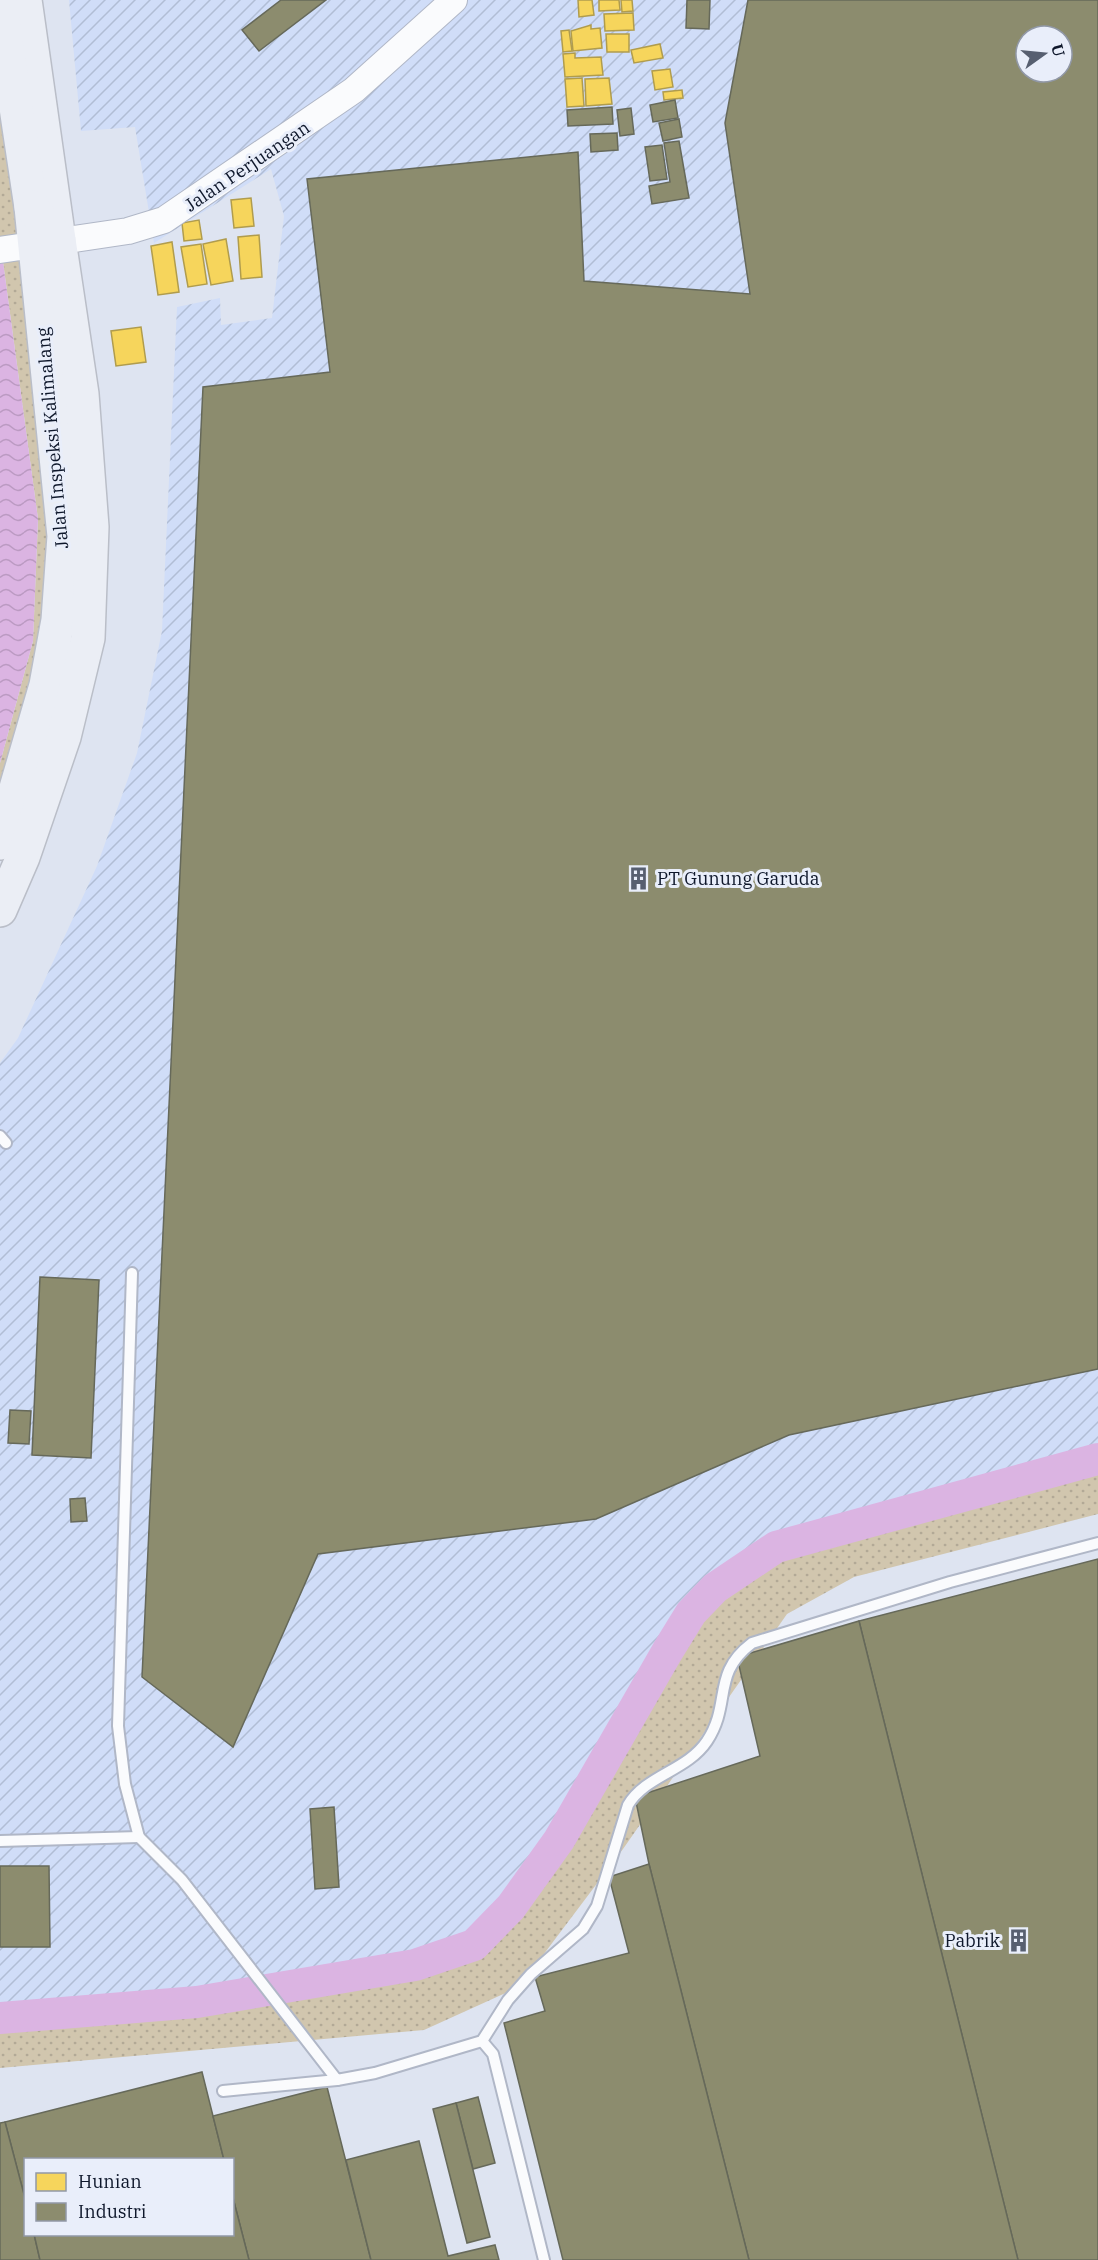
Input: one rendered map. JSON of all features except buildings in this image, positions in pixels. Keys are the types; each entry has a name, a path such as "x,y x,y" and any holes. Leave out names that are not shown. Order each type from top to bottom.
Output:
{"main road":[{"name":"Jalan Inspeksi Kalimalang","path":"25,0 20,53 31,207 47,243"},
{"name":"Jalan Inspeksi Kalimalang","path":"0,1 20,53 47,243 64,536 58,620 60,690 8,849 0,910"}],"street":[{"name":"Jalan Perjuangan","path":"0,250 147,227 177,213 354,90 391,60 454,0"}],"lane":[{"path":"132,1274 118,1726 124,1784 139,1837 182,1880 228,1936 338,2080"},
{"path":"223,2091 338,2080 375,2073 482,2041 508,2000 531,1974 583,1929 597,1906 628,1805 635,1792 686,1764 706,1742 720,1716 727,1671 737,1654 752,1643 801,1626 950,1582 1098,1543"},
{"path":"0,1841 139,1837"},
{"path":"482,2041 493,2054 544,2260"}],"shaded area":[{"path":"0,0 86,455 0,843 0,763 33,641 38,519 0,240"},
{"name":"PT Gunung Garuda","path":"69,0 1098,0 1098,1459 776,1547 715,1588 691,1613 559,1841 511,1907 474,1945 415,1965 197,2002 0,2019 0,1063 18,1038 97,866 137,753 162,631 177,307 220,298 221,325 272,318 284,216 271,169 154,243 135,127 81,131"},
{"path":"1098,1459 1098,1514 854,1577 787,1614 623,1849 519,1987 424,2030 0,2068 0,2018 197,2002 415,1965 474,1945 511,1907 559,1841 691,1613 715,1588 776,1547"}],"water":[{"path":"0,240 38,519 33,641 0,763"}],"waterway":[{"path":"0,2018 197,2002 415,1965 474,1945 511,1907 559,1840 691,1613 715,1588 776,1547 1098,1459"}],"place":[{"name":"PT Gunung Garuda","path":"639,878"},
{"name":"Pabrik","path":"1018,1940"}]}
